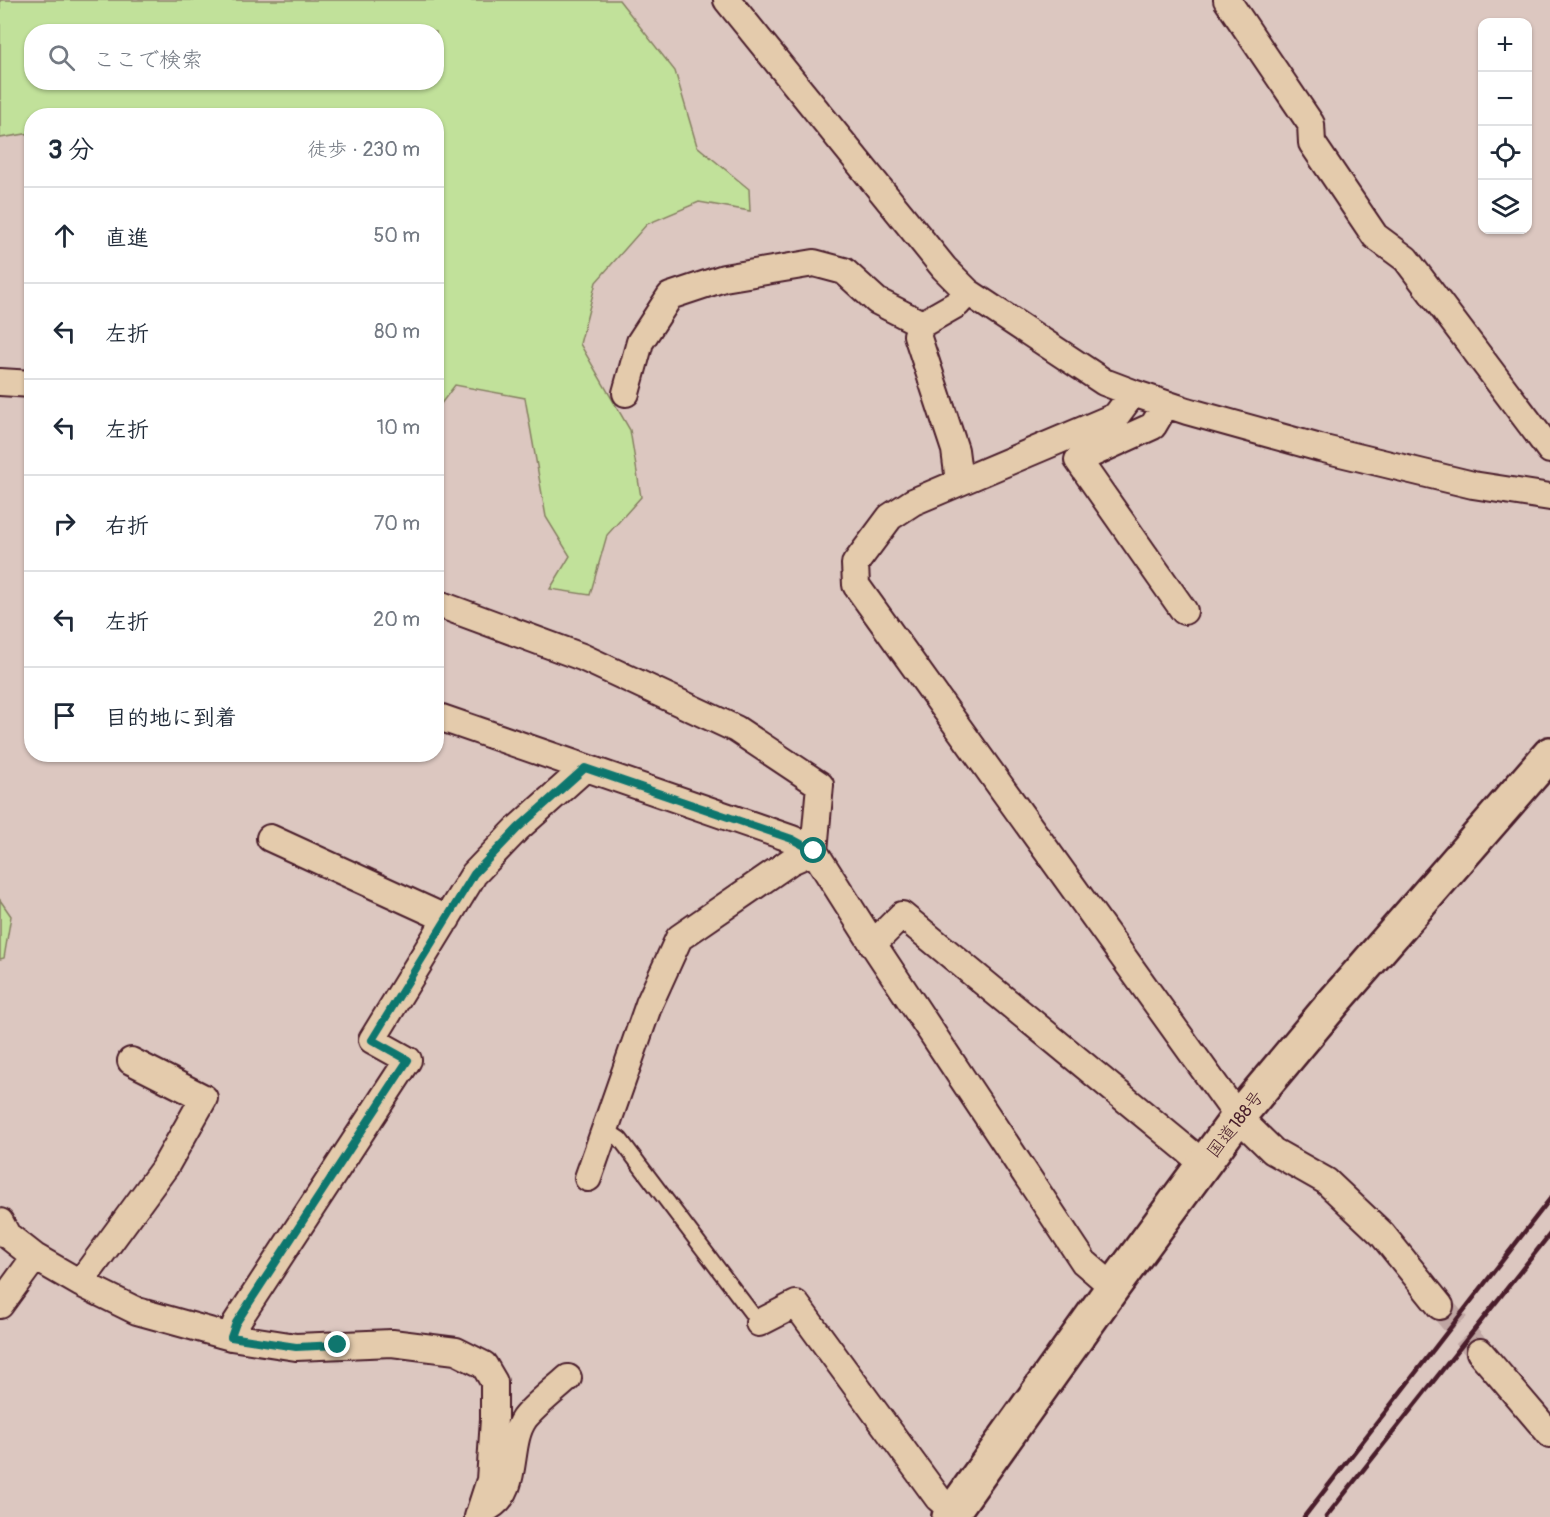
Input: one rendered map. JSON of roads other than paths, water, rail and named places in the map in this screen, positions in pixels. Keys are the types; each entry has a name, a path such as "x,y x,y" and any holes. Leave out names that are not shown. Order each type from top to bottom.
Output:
{"highway":[{"name":"国道188号","path":"951,1514 1113,1287 1238,1118 1334,1002 1550,754"}],"street":[{"path":"727,0 929,250 968,292 1104,382 1166,404 1320,448 1473,485 1550,497"},
{"path":"1227,0 1311,124 1312,143 1375,236 1406,260 1550,450"},
{"path":"626,393 640,342 670,296 724,278 814,262 843,271 877,301 922,324"},
{"path":"959,481 955,450 917,335 922,324 957,304 968,292"},
{"path":"0,382 24,384"},
{"path":"1133,393 1116,416 959,481 913,502 890,517 855,564 856,585 1238,1118 1273,1151 1326,1180 1382,1234 1440,1306"},
{"path":"1166,404 1153,426 1078,460 1184,611"},
{"path":"444,606 582,657 736,729 820,785 814,851"},
{"path":"444,719 792,839 814,851 1084,1262 1113,1287"},
{"path":"231,1337 236,1323 408,1060 372,1040 474,874 518,828 585,768"},
{"path":"270,838 447,919"},
{"path":"588,1178 649,1004 679,938 791,861 814,851"},
{"path":"873,944 902,915 1204,1164"},
{"path":"80,1283 165,1167 204,1098 131,1061"},
{"path":"0,1222 7,1235 35,1257 80,1283 137,1311 231,1337 296,1347 392,1343 456,1352 484,1365 495,1382 490,1480 480,1514"},
{"path":"0,1305 35,1257"},
{"path":"759,1323 796,1304 951,1514"},
{"path":"1480,1352 1550,1434"},
{"path":"480,1514 499,1502 510,1475 518,1434 524,1419 568,1378"}],"lane":[{"path":"605,1129 620,1140 759,1323"}],"tunnel":[{"path":"1440,1306 1480,1352"}],"railway":[{"path":"1304,1517 1550,1199"},
{"path":"1326,1517 1550,1234"}]}
